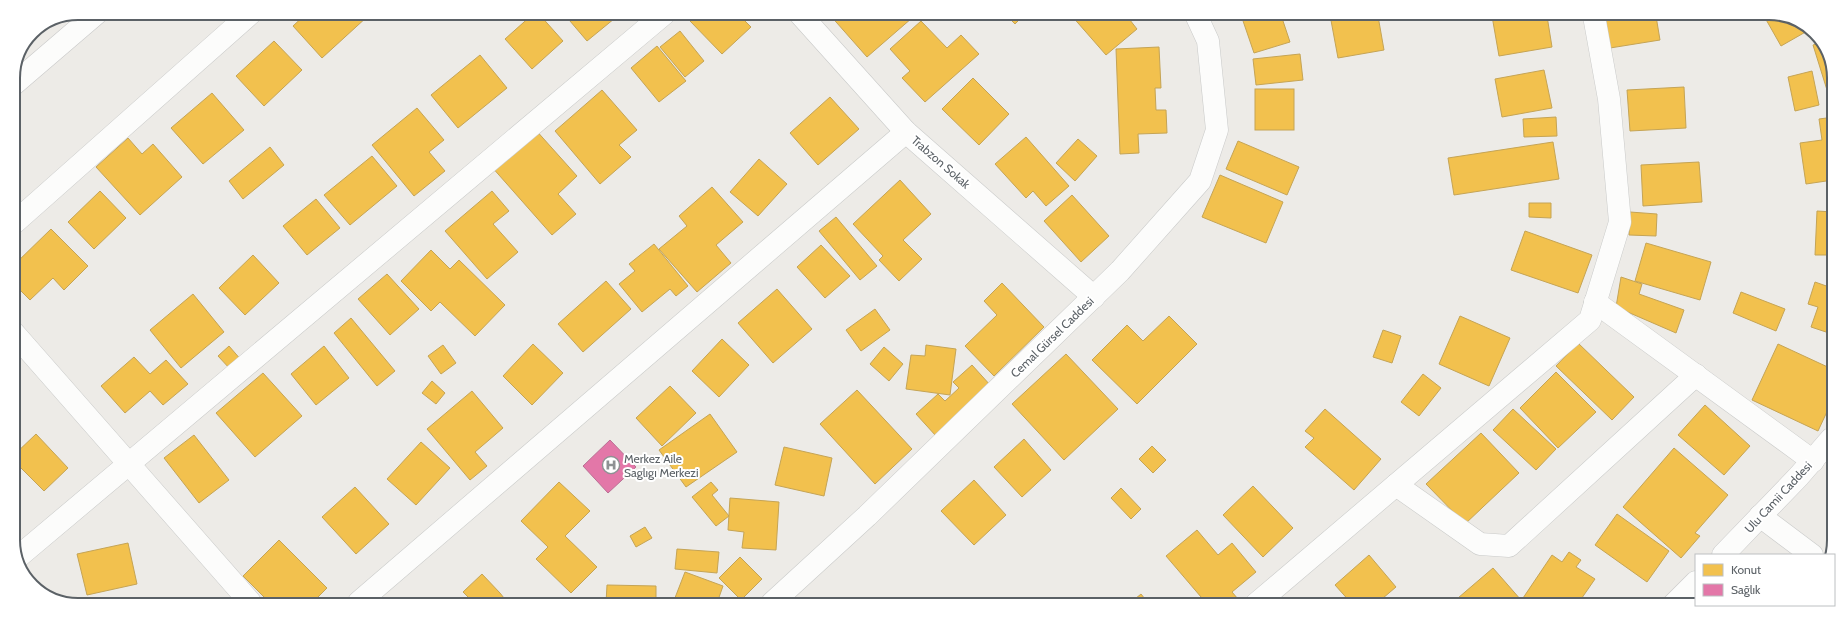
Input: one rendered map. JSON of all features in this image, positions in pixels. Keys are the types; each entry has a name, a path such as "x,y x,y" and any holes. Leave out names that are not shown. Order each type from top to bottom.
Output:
{"street":[{"path":"20,79 89,20"},
{"path":"20,218 243,20"},
{"path":"22,554 657,20"},
{"name":"Trabzon Sokak","path":"805,20 906,132 1094,297"},
{"name":"Cemal Gürsel Caddesi","path":"777,598 867,516 1094,297 1120,271 1200,181 1217,130 1208,41 1198,20"},
{"path":"1263,598 1590,320 1620,222 1609,99 1595,20"},
{"path":"364,598 906,132"},
{"path":"1595,302 1813,460"},
{"path":"20,340 246,598"},
{"path":"1396,485 1480,544 1509,546 1696,375"},
{"name":"Ulu Camii Caddesi","path":"1724,554 1827,444"},
{"path":"1760,516 1811,554"},
{"path":"1680,598 1695,583"}],"building: Konut":[{"path":"299,20 364,20 322,58 293,26"},
{"path":"526,20 544,20 563,41 532,69 505,39"},
{"path":"569,20 613,20 587,41"},
{"path":"744,20 751,27 722,54 690,21"},
{"path":"834,20 910,20 867,57"},
{"path":"1011,20 1019,20 1015,24"},
{"path":"1075,20 1130,20 1137,29 1106,55"},
{"path":"1243,20 1283,20 1290,42 1254,53"},
{"path":"1331,20 1379,20 1384,50 1338,58"},
{"path":"1493,20 1548,20 1552,47 1499,56"},
{"path":"1606,20 1657,20 1660,40 1610,48"},
{"path":"1766,20 1777,20 1788,23 1805,32 1781,46"},
{"path":"921,21 947,48 961,35 979,54 925,102 902,78 910,71 890,49"},
{"path":"680,31 704,61 685,77 660,47"},
{"path":"274,41 302,70 264,106 236,76"},
{"path":"1816,44 1823,56 1827,74 1827,90 1813,45"},
{"path":"657,46 686,81 659,102 631,68"},
{"path":"1159,47 1161,88 1155,88 1156,110 1166,110 1167,133 1138,134 1139,153 1120,154 1116,49"},
{"path":"1300,54 1303,80 1256,85 1253,59"},
{"path":"480,55 507,88 458,128 431,95"},
{"path":"1544,70 1552,108 1502,117 1495,79"},
{"path":"1812,71 1819,105 1795,111 1788,77"},
{"path":"973,78 1009,114 979,145 942,109"},
{"path":"1684,87 1686,128 1630,131 1627,90"},
{"path":"1255,89 1294,89 1294,130 1255,130"},
{"path":"602,90 637,130 619,145 631,157 600,184 555,131"},
{"path":"212,93 244,130 203,164 171,128"},
{"path":"830,97 859,129 818,165 790,133"},
{"path":"417,108 444,140 429,152 445,171 414,196 372,145"},
{"path":"1556,117 1557,136 1524,137 1523,119"},
{"path":"1827,118 1827,181 1806,184 1800,143 1822,140 1819,119"},
{"path":"534,128 577,176 558,194 576,214 552,235 491,166"},
{"path":"1026,137 1069,186 1046,206 1033,191 1026,198 995,164"},
{"path":"128,138 142,154 153,144 182,177 140,215 96,167"},
{"path":"1078,139 1097,156 1075,181 1056,163"},
{"path":"1238,141 1299,167 1287,195 1226,169"},
{"path":"1553,142 1559,179 1454,195 1448,158"},
{"path":"270,147 284,165 243,199 229,181"},
{"path":"372,156 397,186 350,225 324,195"},
{"path":"759,159 787,184 758,216 730,192"},
{"path":"1699,162 1702,202 1643,206 1641,165"},
{"path":"1220,175 1283,202 1266,243 1202,217"},
{"path":"900,180 931,214 903,240 922,259 899,281 879,260 883,256 853,224"},
{"path":"712,187 743,222 716,245 731,263 697,292 659,249 687,226 679,216"},
{"path":"100,191 126,218 94,249 68,222"},
{"path":"492,191 509,211 493,224 518,252 487,279 445,231"},
{"path":"1072,195 1109,236 1081,262 1044,221"},
{"path":"316,199 340,228 307,255 283,226"},
{"path":"1529,203 1551,203 1551,218 1529,217"},
{"path":"1817,211 1827,212 1827,255 1815,255"},
{"path":"1630,212 1657,214 1656,236 1629,235"},
{"path":"836,217 877,266 860,280 819,231"},
{"path":"51,229 88,266 64,290 53,278 30,300 20,290 20,259"},
{"path":"1525,231 1592,255 1578,293 1511,270"},
{"path":"1646,243 1711,262 1700,300 1635,281"},
{"path":"654,244 688,286 676,296 670,289 642,312 619,284 635,271 629,264"},
{"path":"821,245 850,276 825,298 797,267"},
{"path":"431,250 450,269 459,260 505,305 475,336 440,302 431,311 401,281"},
{"path":"253,255 279,283 245,315 219,288"},
{"path":"387,274 419,309 390,335 358,299"},
{"path":"1621,277 1642,284 1639,294 1684,310 1676,333 1616,307"},
{"path":"606,281 631,309 583,352 558,324"},
{"path":"1815,282 1827,286 1827,332 1811,327 1818,307 1808,304"},
{"path":"1002,283 1044,327 994,376 965,346 997,315 984,301"},
{"path":"777,289 812,329 773,363 738,323"},
{"path":"1741,292 1785,309 1776,331 1733,313"},
{"path":"193,294 224,332 181,368 150,330"},
{"path":"875,309 890,330 861,351 846,330"},
{"path":"1169,316 1197,344 1137,404 1092,360 1127,325 1143,341"},
{"path":"1460,316 1510,338 1489,386 1439,364"},
{"path":"351,318 395,371 377,386 334,333"},
{"path":"1383,330 1401,336 1392,363 1373,357"},
{"path":"722,339 749,365 719,397 692,371"},
{"path":"1578,343 1634,397 1612,420 1556,366"},
{"path":"533,344 563,373 532,405 503,376"},
{"path":"1778,344 1827,367 1827,412 1818,431 1752,400"},
{"path":"443,345 456,363 441,374 428,356"},
{"path":"926,345 956,349 950,395 906,389 911,355 925,356"},
{"path":"229,346 242,361 231,370 218,356"},
{"path":"324,346 349,378 316,405 291,374"},
{"path":"884,347 903,364 889,381 870,364"},
{"path":"1066,354 1118,409 1064,460 1012,404"},
{"path":"134,357 150,374 166,360 188,384 163,405 150,391 125,413 101,386"},
{"path":"972,365 991,386 936,436 916,414 938,394 945,401 959,388 953,382"},
{"path":"1556,372 1596,412 1558,448 1520,408"},
{"path":"263,373 302,416 255,457 216,413"},
{"path":"1423,374 1441,388 1419,416 1401,402"},
{"path":"432,381 445,393 436,404 422,393"},
{"path":"670,386 696,413 662,446 636,418"},
{"path":"857,390 912,449 875,484 820,424"},
{"path":"472,391 503,428 475,452 487,466 470,480 427,429"},
{"path":"1705,405 1750,446 1724,475 1678,435"},
{"path":"1325,409 1381,459 1354,490 1305,447 1314,438 1305,431"},
{"path":"1513,409 1556,449 1536,470 1493,430"},
{"path":"710,414 737,452 686,487 659,450"},
{"path":"1481,433 1519,473 1465,524 1426,484"},
{"path":"36,434 68,468 44,491 20,467 20,449"},
{"path":"194,435 229,480 199,503 164,458"},
{"path":"1024,439 1051,470 1022,497 994,467"},
{"path":"421,442 450,468 416,505 387,479"},
{"path":"1152,446 1166,460 1153,473 1139,459"},
{"path":"784,447 832,458 824,496 775,485"},
{"path":"1674,448 1728,495 1695,533 1700,536 1681,558 1623,507"},
{"path":"974,480 1006,515 974,545 941,511"},
{"path":"559,482 590,511 565,536 597,567 571,593 536,559 548,547 521,521"},
{"path":"711,482 718,490 712,495 729,516 716,526 692,497"},
{"path":"1253,486 1293,528 1263,557 1223,515"},
{"path":"355,487 389,524 356,554 322,517"},
{"path":"1121,488 1141,509 1131,519 1111,498"},
{"path":"730,498 779,502 776,550 742,548 744,532 728,530"},
{"path":"1617,514 1669,551 1647,582 1595,545"},
{"path":"645,527 652,538 636,547 630,536"},
{"path":"1197,530 1218,555 1232,543 1256,572 1232,592 1237,598 1202,598 1166,556"},
{"path":"279,540 327,588 317,598 265,598 243,576"},
{"path":"128,543 137,584 87,595 77,554"},
{"path":"677,549 719,552 717,573 675,569"},
{"path":"1569,552 1581,560 1576,567 1595,579 1582,598 1523,598 1552,555 1562,562"},
{"path":"1369,555 1396,587 1383,598 1347,598 1335,585"},
{"path":"740,557 762,579 743,598 739,598 719,578"},
{"path":"1493,568 1519,598 1458,598"},
{"path":"685,572 723,586 719,598 675,598"},
{"path":"482,574 504,598 469,598 463,592"},
{"path":"607,585 656,586 656,598 606,598"},
{"path":"1141,594 1144,598 1136,598"}],"building: Sağlık":[{"path":"610,440 636,467 608,493 583,466"}],"place":[{"name":"Merkez Aile Saglıgı Merkezi","path":"611,465"}]}
